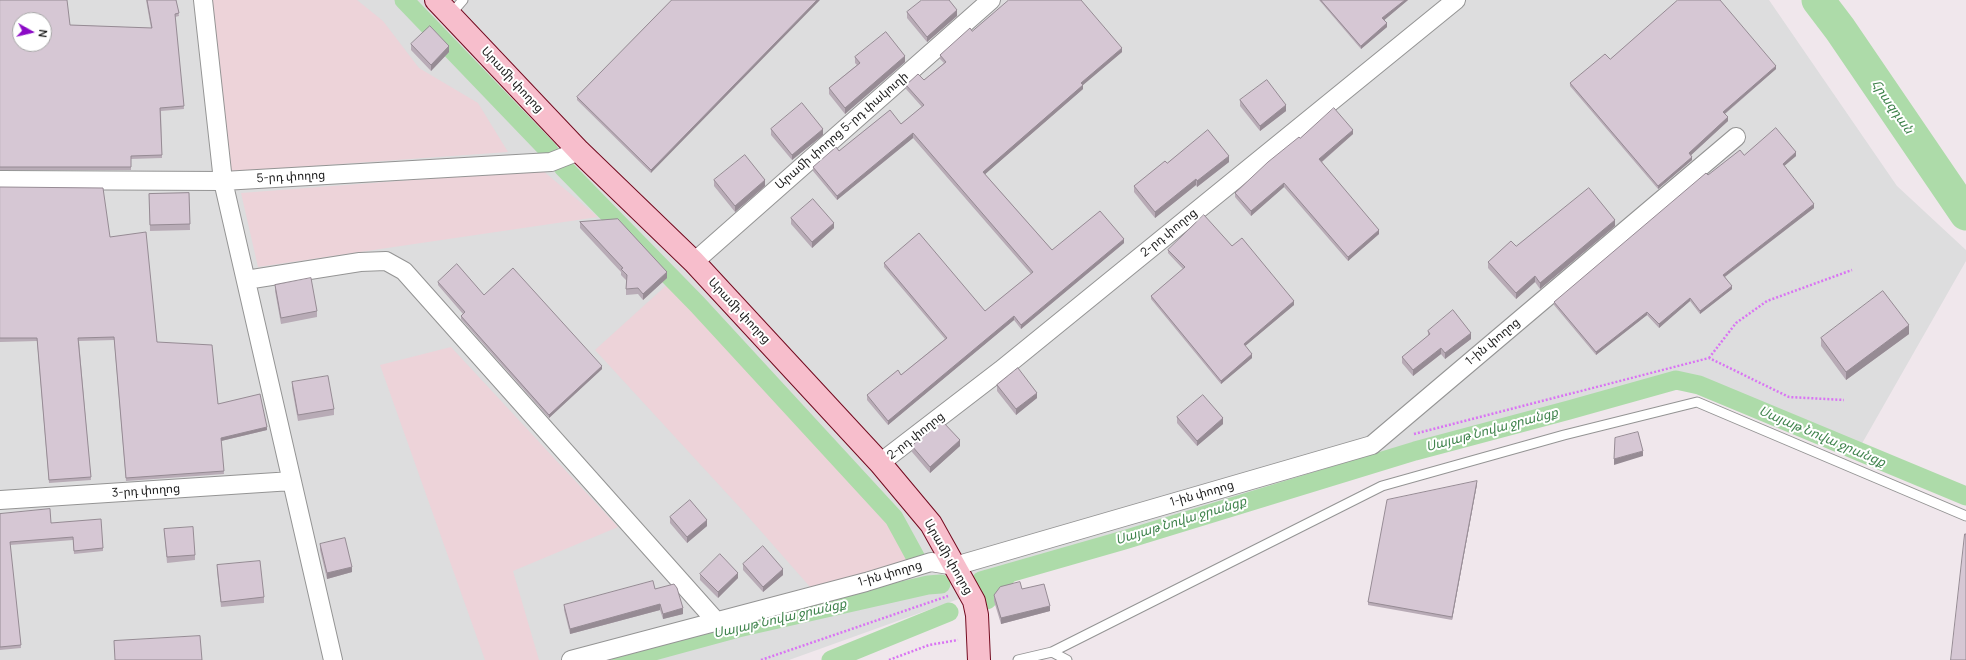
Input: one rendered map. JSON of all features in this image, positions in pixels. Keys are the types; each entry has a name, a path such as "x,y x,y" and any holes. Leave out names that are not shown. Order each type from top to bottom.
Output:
{"main road":[{"name":"Արամի փողոց","path":"450,5 579,151 694,262 880,464 931,524 974,602 977,615 979,660"}],"street":[{"path":"203,0 223,181 333,660"},
{"name":"Արամի փողոց 5-րդ փակուղի","path":"694,262 991,0"},
{"name":"2-րդ փողոց","path":"880,464 1008,365 1456,0"},
{"name":"1-ին փողոց","path":"571,660 866,582 930,562 955,566 1372,445 1736,137"},
{"name":"5-րդ փողոց","path":"0,180 223,181 551,162 579,151"},
{"path":"246,280 360,262 386,261 404,271 716,621"},
{"name":"3-րդ փողոց","path":"0,500 292,482"}],"lane":[{"path":"1018,660 1052,652 1382,486 1564,435 1697,402 1966,516"},
{"path":"1052,652 1067,660"}],"path":[{"path":"1411,435 1709,358 1736,323 1767,301 1852,270"},
{"path":"1709,358 1790,397 1844,400"},
{"path":"761,660 967,589"},
{"path":"889,660 929,645 978,636"}],"shaded area":[{"path":"0,0 1769,0 1897,186 1966,250 1966,261 1860,447 1701,376 1545,424 1353,477 1045,568 789,660 0,660"},
{"path":"211,0 357,0 383,21 419,68 478,103 508,152 229,172"},
{"path":"542,170 598,217 258,267 241,193"},
{"path":"670,282 892,519 912,560 811,588 744,512 595,350"},
{"path":"451,347 618,527 513,571 539,660 485,660 380,365"}],"building":[{"path":"0,0 67,0 70,25 152,28 147,0 176,0 179,13 175,14 184,106 160,108 162,155 131,156 131,167 0,167"},
{"path":"672,0 817,0 651,170 577,97"},
{"path":"922,0 949,0 957,10 927,37 907,12"},
{"path":"1009,0 1081,0 1122,48 1081,83 1083,85 983,172 1052,250 1100,211 1124,239 1021,325 1014,316 888,421 867,395 898,370 901,375 947,338 884,263 919,233 985,311 1033,272 913,133 837,196 813,167 836,147 839,151 890,110 901,124 924,105 906,85 918,74 924,80 946,62 940,55 970,28 972,31"},
{"path":"1321,0 1405,0 1382,18 1387,23 1361,46"},
{"path":"1678,0 1720,0 1776,66 1723,112 1728,117 1689,153 1692,157 1658,186 1570,83 1605,54 1610,59"},
{"path":"430,26 449,46 431,65 411,44"},
{"path":"886,32 905,56 845,108 829,88 860,63 855,57"},
{"path":"1267,80 1286,105 1260,126 1240,100"},
{"path":"802,103 823,129 792,155 771,129"},
{"path":"1334,108 1353,130 1319,159 1379,230 1348,257 1284,183 1251,211 1235,193 1268,162 1299,137 1300,138"},
{"path":"1776,128 1796,152 1783,164 1814,204 1723,275 1732,286 1700,311 1690,298 1659,324 1647,312 1596,352 1554,302 1706,173 1708,175 1740,150 1744,155"},
{"path":"1208,130 1229,156 1197,181 1196,179 1155,212 1134,186 1165,161 1167,163"},
{"path":"745,155 765,180 735,206 714,180"},
{"path":"0,187 103,188 110,237 146,232 157,342 212,345 218,404 260,394 267,427 221,438 224,471 126,478 114,337 78,338 91,477 49,480 37,338 0,338"},
{"path":"1589,188 1615,220 1540,283 1535,276 1516,293 1488,262 1511,241 1516,246"},
{"path":"189,193 190,224 150,225 149,194"},
{"path":"813,199 834,223 812,242 791,218"},
{"path":"1204,215 1232,246 1242,238 1294,301 1244,344 1252,354 1221,381 1151,296 1185,267 1168,250"},
{"path":"618,219 667,272 643,294 638,288 626,289 627,275 621,269 623,268 580,222"},
{"path":"457,264 484,295 513,268 602,366 549,415 461,316 465,312 438,282"},
{"path":"311,278 317,311 281,318 275,285"},
{"path":"1883,291 1909,325 1846,372 1821,338"},
{"path":"1453,310 1471,333 1445,353 1441,348 1413,370 1402,357 1430,334 1428,331"},
{"path":"1018,368 1037,393 1016,409 997,385"},
{"path":"328,376 334,409 298,415 292,382"},
{"path":"1203,395 1223,418 1197,441 1177,417"},
{"path":"943,422 960,440 930,467 912,446"},
{"path":"1638,432 1643,451 1614,459 1615,438"},
{"path":"1477,481 1452,617 1368,602 1387,500"},
{"path":"690,500 707,520 687,537 670,517"},
{"path":"50,509 51,523 101,519 103,548 74,551 73,537 10,542 21,645 0,647 0,514"},
{"path":"193,527 195,555 167,557 164,529"},
{"path":"1965,534 1966,660 1951,660"},
{"path":"345,538 352,567 327,573 320,544"},
{"path":"763,546 783,569 763,587 743,564"},
{"path":"720,554 738,573 718,592 700,574"},
{"path":"260,561 264,597 221,602 217,565"},
{"path":"653,581 655,589 674,584 677,588 683,608 663,614 660,604 570,629 564,605"},
{"path":"1020,582 1022,589 1044,584 1050,606 1001,618 994,595 1000,587"},
{"path":"200,636 202,660 115,660 114,641"}],"waterway":[{"path":"404,0 549,151"},
{"name":"Հրազդան","path":"1818,0 1840,29 1966,214"},
{"path":"563,167 697,304 894,518 918,562"},
{"name":"Սայաթ Նովա ջրանցք","path":"981,581 1124,540 1415,451 1676,380 1699,385 1966,496"},
{"name":"Սայաթ Նովա ջրանցք","path":"987,600 1009,573"},
{"name":"Սայաթ Նովա ջրանցք","path":"621,660 738,628 928,585 941,584"},
{"name":"Սայաթ Նովա ջրանցք","path":"831,660 949,612"}]}
